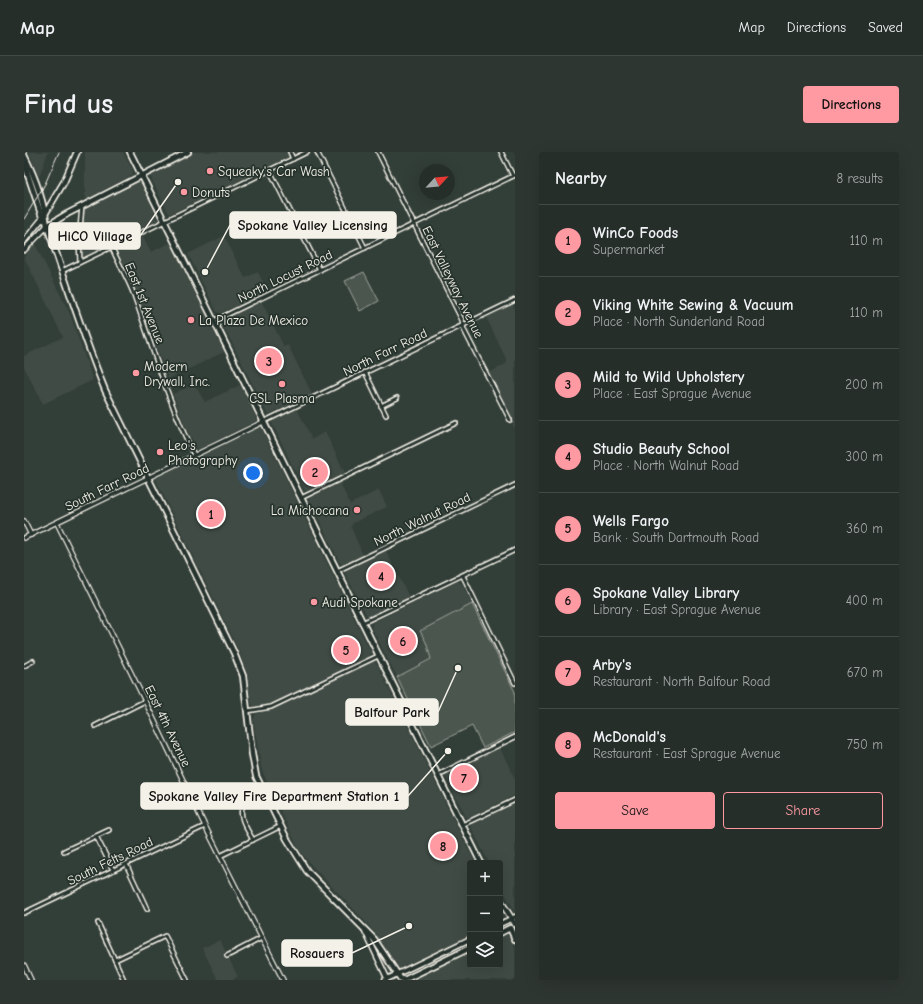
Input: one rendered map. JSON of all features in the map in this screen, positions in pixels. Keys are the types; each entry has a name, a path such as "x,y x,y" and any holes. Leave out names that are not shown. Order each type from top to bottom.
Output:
{"main road":[{"path":"24,241 46,213 64,182 77,152"},
{"path":"130,152 480,860"},
{"path":"24,250 47,226 82,206 188,152"},
{"path":"24,155 30,167 46,213 47,226 89,350 105,390 234,653 243,676 256,776 295,853 307,871 374,939 400,978 404,980 467,949"},
{"path":"24,164 42,219 47,226"},
{"path":"502,932 515,925 513,918 503,904"},
{"path":"503,923 513,918"},
{"path":"513,918 510,928 515,939"},
{"path":"364,928 386,979 467,940"}],"street":[{"path":"290,152 293,159"},
{"path":"62,271 307,152"},
{"path":"317,152 365,248"},
{"name":"East Valleyway Avenue","path":"378,152 463,325 464,330 510,420"},
{"path":"501,152 514,175"},
{"path":"270,171 320,270"},
{"name":"North Locust Road","path":"214,321 514,175"},
{"path":"80,262 82,206"},
{"name":"East 1st Avenue","path":"112,248 133,294 179,422 194,455"},
{"name":"North Farr Road","path":"263,422 515,300"},
{"path":"365,372 386,415"},
{"path":"381,406 397,398"},
{"name":"South Farr Road","path":"24,538 263,422"},
{"path":"301,498 456,423"},
{"name":"North Walnut Road","path":"337,571 515,485"},
{"path":"24,521 31,535"},
{"name":"East 4th Avenue","path":"57,523 205,826 283,980"},
{"path":"362,623 515,550"},
{"path":"463,576 513,674 515,682"},
{"path":"247,711 255,711 271,707 378,656"},
{"path":"24,666 33,661"},
{"path":"95,726 145,701"},
{"path":"438,775 515,737"},
{"path":"253,840 242,817 241,811 246,803 256,798"},
{"path":"462,825 515,800"},
{"name":"South Felts Road","path":"24,913 205,826"},
{"path":"220,856 281,826"},
{"path":"64,851 109,830"},
{"path":"96,836 113,870"},
{"path":"126,864 147,909"},
{"path":"98,923 124,980"},
{"path":"115,960 165,936 186,980"},
{"path":"227,956 262,938"},
{"path":"24,965 31,980"}],"shaded area":[{"path":"29,152 48,152 39,177"},
{"path":"85,152 123,152 133,171 132,175 85,200"},
{"path":"193,152 287,152 288,156 287,158 170,214 151,178 151,175"},
{"path":"136,181 140,182 157,221 85,257 82,256 81,239 84,209"},
{"path":"142,235 151,252 170,243 224,352 168,379 157,348 153,343 139,299 116,250 117,247"},
{"path":"224,236 245,278 258,272 268,292 220,313 217,312 188,254"},
{"path":"35,244 70,314 93,380 43,404 24,367 24,356 63,337 24,257"},
{"path":"364,272 379,301 360,311 345,281"},
{"path":"261,300 284,347 288,345 312,394 269,414 267,413 222,323 223,319"},
{"path":"513,305 515,309 515,426 513,427 513,422 489,373 506,364 507,361 486,317"},
{"path":"194,384 205,402 240,385 256,418 256,421 197,449 185,426 173,394"},
{"path":"297,409 312,439 325,432 345,473 307,491 304,490 272,423 273,420"},
{"path":"258,428 262,430 371,653 369,657 273,703 255,707 251,703 247,674 240,653 156,480 158,476"},
{"path":"340,483 350,504 379,490 387,507 353,523 351,527 363,555 343,564 340,563 309,499"},
{"path":"386,551 409,597 370,616 367,616 345,573 347,570"},
{"path":"458,581 462,584 472,604 420,631 429,648 431,659 397,677 372,628 372,623"},
{"path":"472,604 515,692 515,732 483,748 472,726 431,746 397,677 431,659 426,642 420,631"},
{"path":"374,661 377,664 474,860 467,860 467,936 398,969 380,939 364,920 312,866 298,848 262,771 253,719 256,714 274,708"},
{"path":"500,748 515,779 515,795 470,817 466,817 446,777 446,774"},
{"path":"515,803 515,912 503,890 503,860 488,860 471,827 472,823"},
{"path":"503,934 509,936 515,948 515,980 410,980 467,952 467,968 503,968"},
{"path":"220,940 238,977 231,980 218,980 202,948"}],"railway":[{"path":"24,219 45,184 59,152"}],"place":[{"name":"Squeaky's Car Wash","path":"210,171"},
{"name":"HiCO Village","path":"178,182"},
{"name":"Donuts","path":"184,192"},
{"name":"Spokane Valley Licensing","path":"205,272"},
{"name":"La Plaza De Mexico","path":"191,320"},
{"name":"Mild to Wild Upholstery","path":"269,361"},
{"name":"Modern Drywall, Inc.","path":"136,373"},
{"name":"CSL Plasma","path":"282,384"},
{"name":"Leo's Photography","path":"160,452"},
{"name":"Viking White Sewing & Vacuum","path":"315,472"},
{"name":"La Michocana","path":"357,510"},
{"name":"WinCo Foods","path":"211,514"},
{"name":"Studio Beauty School","path":"381,576"},
{"name":"Audi Spokane","path":"314,602"},
{"name":"Spokane Valley Library","path":"403,641"},
{"name":"Wells Fargo","path":"346,650"},
{"name":"Balfour Park","path":"458,668"},
{"name":"Spokane Valley Fire Department Station 1","path":"448,751"},
{"name":"Arby's","path":"464,778"},
{"name":"McDonald's","path":"443,846"},
{"name":"Rosauers","path":"409,926"}]}
